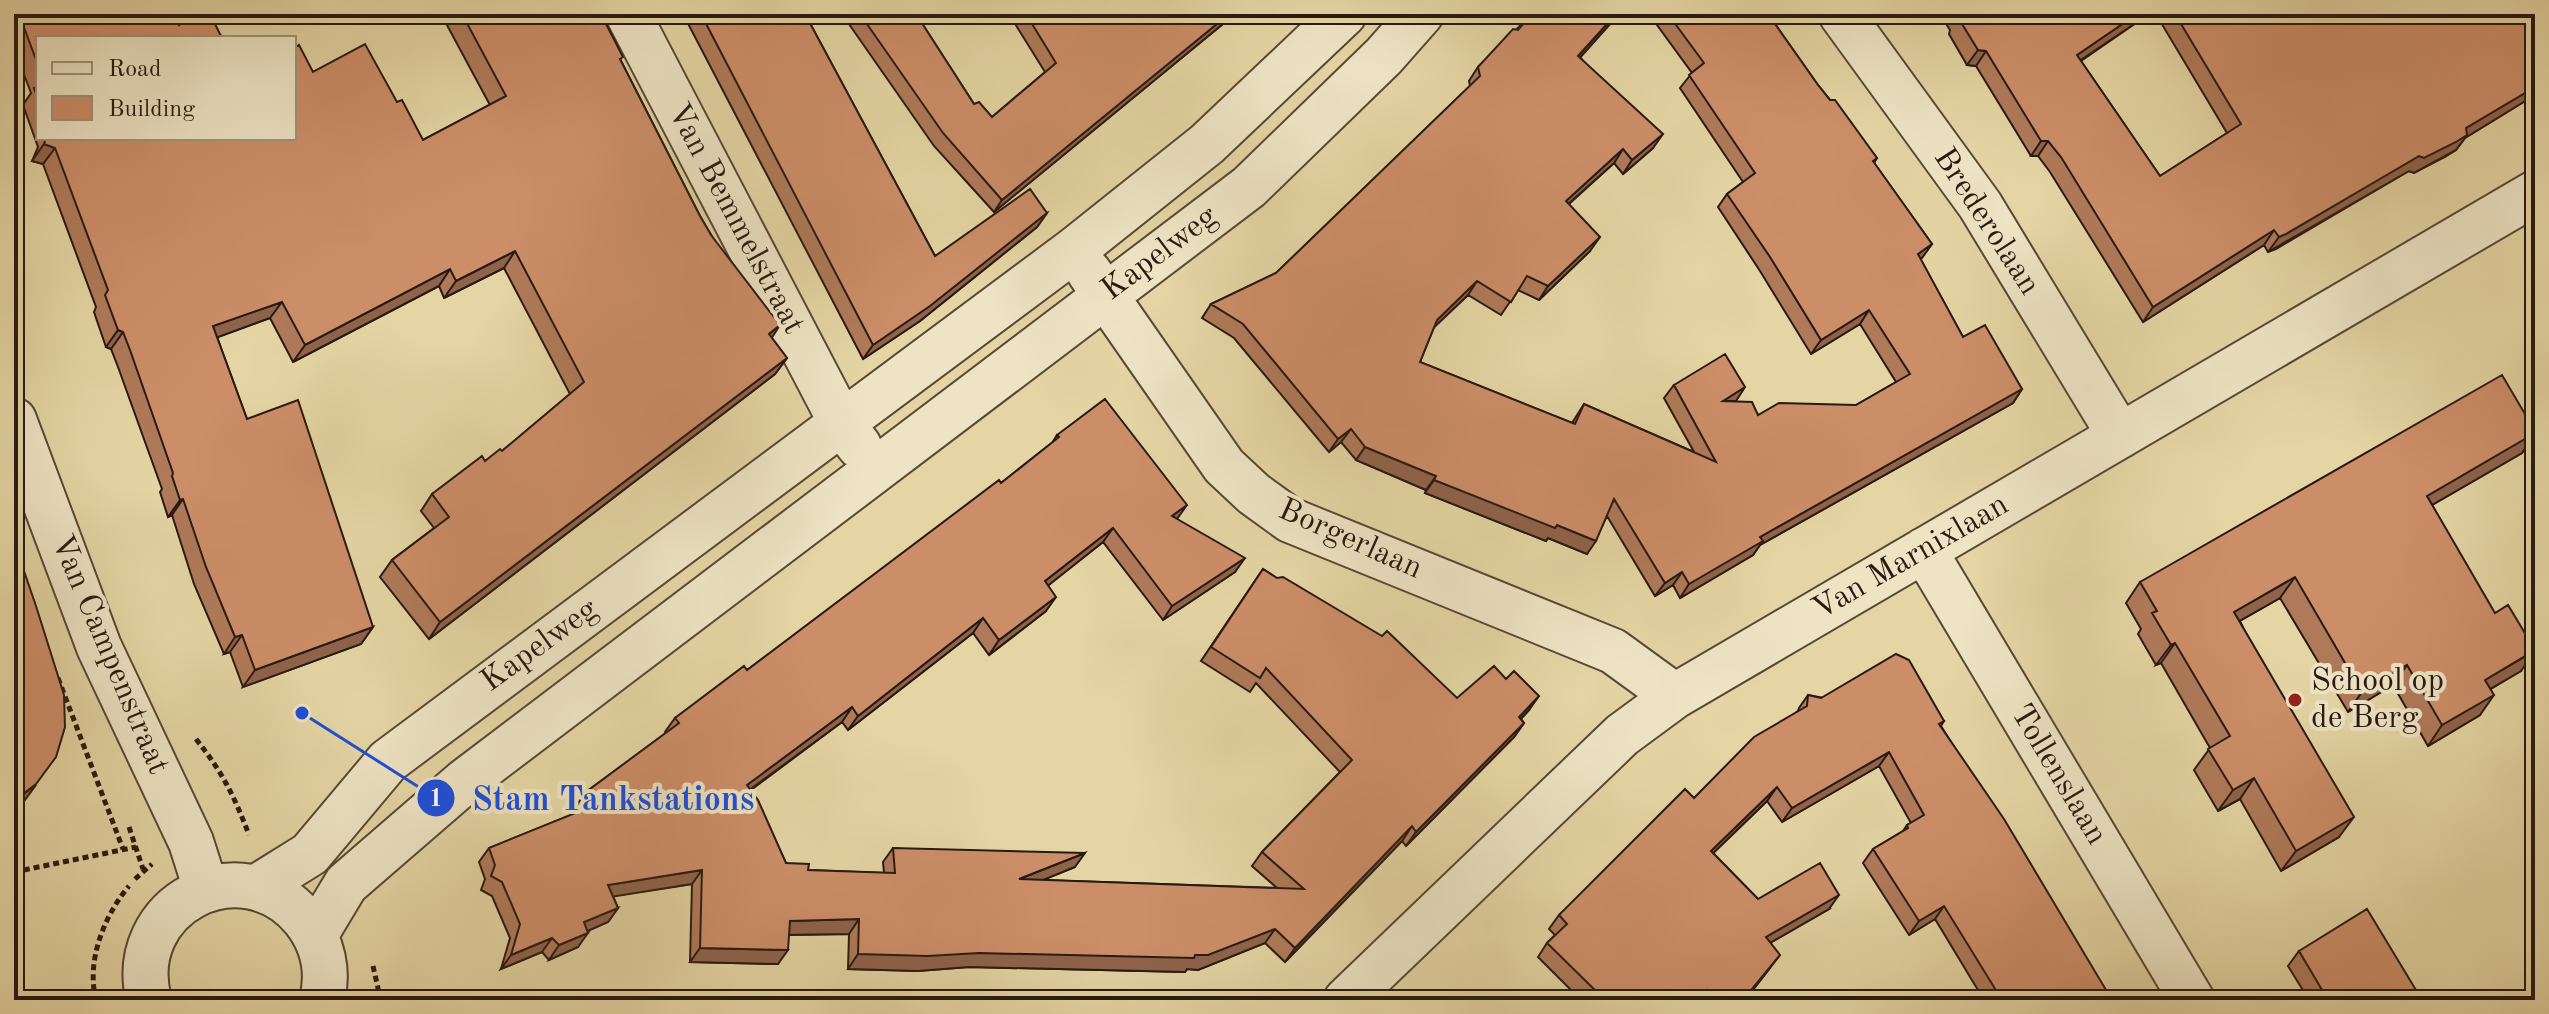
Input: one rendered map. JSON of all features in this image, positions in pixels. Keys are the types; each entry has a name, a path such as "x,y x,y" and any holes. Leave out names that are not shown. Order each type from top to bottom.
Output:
{"street":[{"name":"Van Bemmelstraat","path":"628,14 842,424"},
{"name":"Kapelweg","path":"257,887 310,854 388,761 429,728 1074,250 1207,144 1344,14"},
{"name":"Kapelweg","path":"316,934 346,884 465,781 1249,187 1384,56 1421,14"},
{"name":"Brederolaan","path":"1841,14 1980,205 2120,436"},
{"name":"Van Marnixlaan","path":"1346,1000 1622,735 1675,696 2535,193"},
{"name":"Borgerlaan","path":"1074,250 1224,466 1254,494 1290,520 1613,651 1675,696"},
{"name":"Van Campenstraat","path":"14,420 99,647 191,842 206,889"},
{"path":"842,424 877,470"},
{"name":"Tollenslaan","path":"1924,550 2192,1000"},
{"path":"429,728 465,781"},
{"path":"149,1000 144,983 147,953 159,925 179,903 206,889 231,885 257,887 292,905 316,934 324,959 326,984 322,1000"}],"path":[{"path":"57,677 123,849"},
{"path":"14,872 136,847"}],"building":[{"path":"19,14 175,14 179,25 198,14 210,14 221,36 36,36 36,60"},
{"path":"462,14 601,14 623,57 620,59 700,216 780,325 769,334 787,358 440,622 392,560 449,517 432,494 482,456 485,461 500,449 502,451 584,382 515,251 456,281 450,269 305,345 282,302 213,326 247,419 298,400 373,627 255,670 242,635 235,637 206,567 130,350 123,332 118,330 105,295 108,290 55,148 44,144 45,140 296,140 296,47 299,45 313,72 365,44 397,102 402,100 423,140 506,96"},
{"path":"701,14 805,14 935,256 1030,189 1047,213 930,306 873,345"},
{"path":"860,14 916,14 974,104 979,102 992,117 1056,63 1026,14 1229,14 1002,200 943,133"},
{"path":"1532,14 1616,14 1578,56 1663,134 1632,160 1623,149 1566,201 1600,237 1548,286 1527,276 1511,302 1477,281 1437,320 1420,362 1575,424 1584,404 1716,462 1674,385 1725,354 1745,387 1723,401 1752,402 1758,415 1779,403 1856,405 1910,374 1869,310 1821,340 1727,194 1755,173 1689,75 1704,63 1668,14 1768,14 1818,85 1830,100 1835,100 1877,158 1873,161 1932,244 1918,254 1963,337 1985,325 2022,389 1760,537 1763,541 1689,584 1682,572 1665,583 1614,499 1596,541 1434,480 1436,476 1365,447 1351,429 1338,439 1243,324 1211,304 1276,273 1480,76 1478,67 1513,29 1518,30"},
{"path":"1960,14 2137,14 2077,55 2160,176 2241,124 2175,14 2369,14 2373,22 2388,14 2535,14 2535,87 2466,128 2467,135 2456,142 2424,158 2419,156 2286,234 2279,237 2274,230 2153,307 2061,157 2048,141 2041,141 1986,51 1978,50 1959,19"},
{"path":"2502,375 2535,433 2427,496 2495,613 2508,605 2535,650 2485,680 2494,695 2442,725 2407,665 2362,692 2295,577 2234,612 2354,817 2296,851 2254,778 2233,790 2208,749 2230,736 2175,643 2171,645 2152,613 2157,611 2140,582"},
{"path":"1105,399 1187,505 1172,516 1245,558 1172,606 1113,528 1045,581 1056,597 999,640 983,618 858,716 852,707 747,785 758,800 786,863 809,864 808,870 895,873 893,848 1085,853 1019,879 1304,889 1262,852 1352,760 1266,668 1260,678 1211,647 1263,569 1277,578 1283,577 1382,636 1387,631 1457,698 1494,666 1506,679 1514,671 1539,696 1519,717 1524,723 1416,832 1412,826 1295,948 1275,929 1208,955 1195,955 1194,958 979,953 928,956 858,954 859,919 790,921 788,950 700,948 702,870 608,885 618,908 584,922 588,933 559,945 552,938 511,955 520,924 502,882 491,876 495,865 489,848 595,805 586,792 679,723 675,718 744,666 747,670 999,480 1001,483"},
{"path":"14,542 64,695 65,727 56,757 36,784 14,801"},
{"path":"1896,654 1909,660 1944,721 1939,724 2004,819 2112,1000 2002,1000 1944,906 1919,921 1873,849 1924,815 1889,752 1792,808 1777,787 1711,851 1758,899 1820,863 1839,895 1766,937 1780,955 1743,1000 1719,1000 1707,990 1699,1000 1480,1000 1480,994 1602,997 1547,943 1567,924 1559,915 1685,789 1694,798 1754,737 1807,706 1808,695 1821,698"},
{"path":"2367,909 2422,1000 2328,1000 2299,951"}],"place":[{"name":"School op de Berg","path":"2295,700"},
{"name":"Stam Tankstations","path":"302,713"}]}
